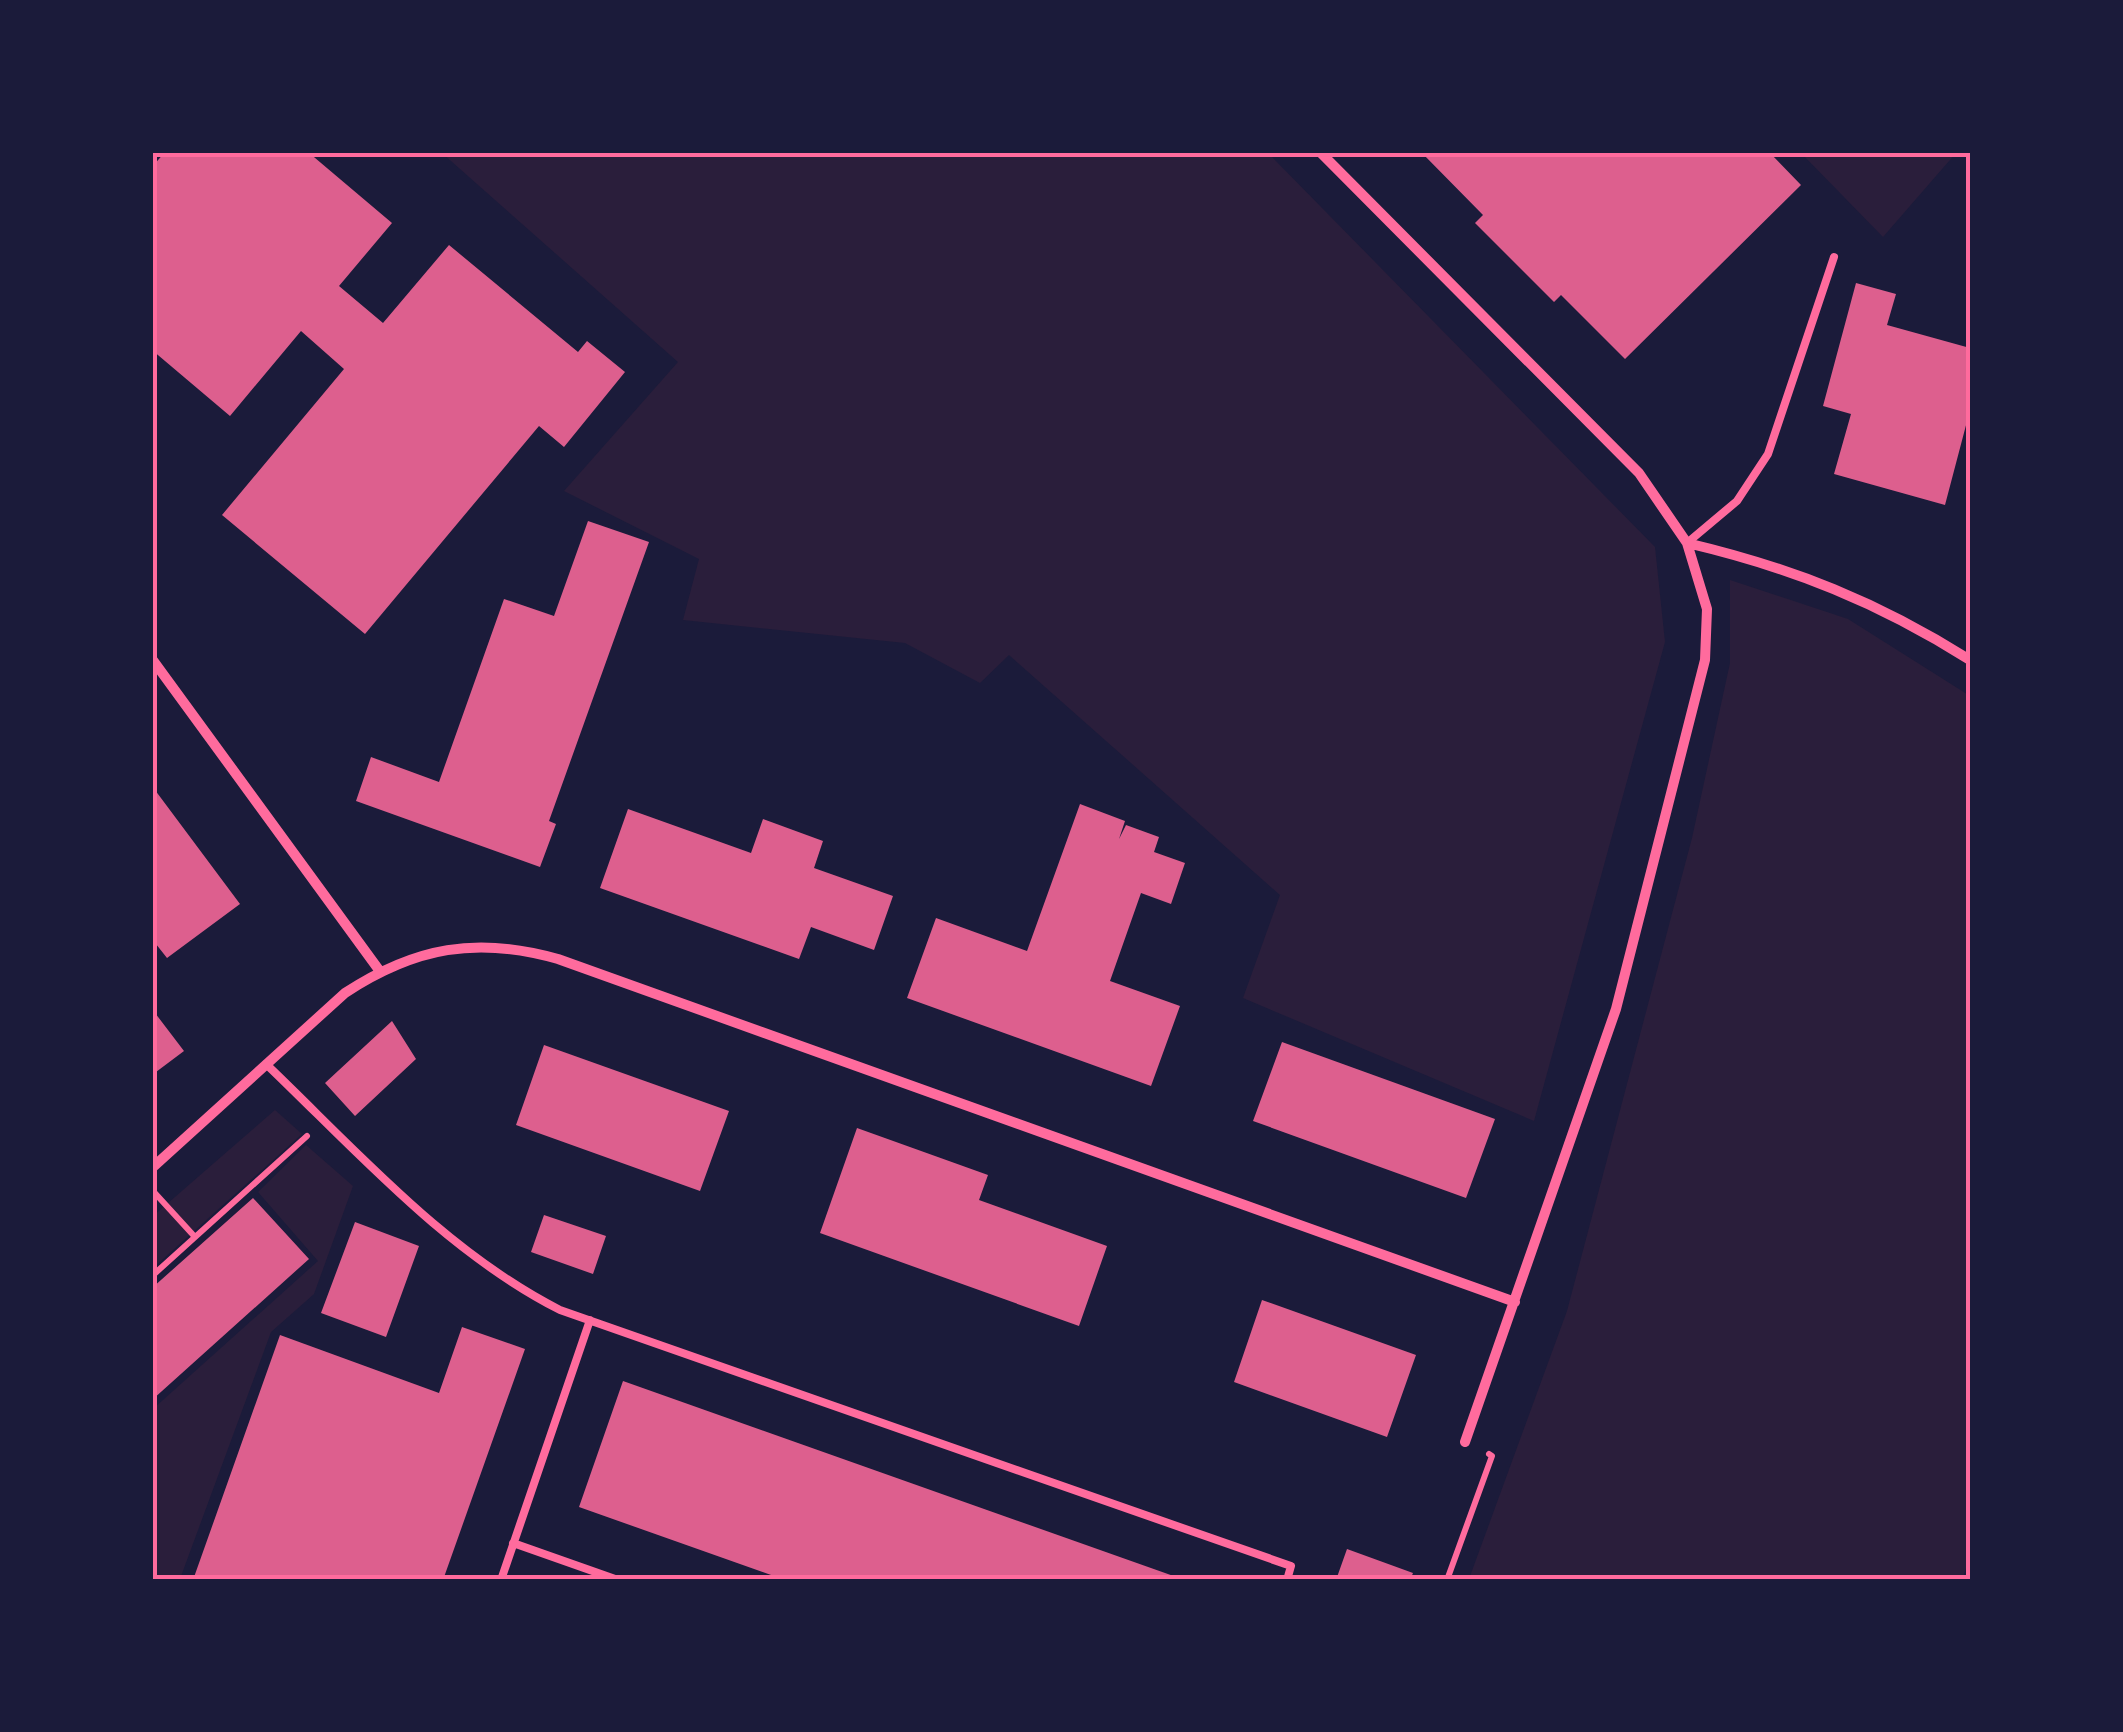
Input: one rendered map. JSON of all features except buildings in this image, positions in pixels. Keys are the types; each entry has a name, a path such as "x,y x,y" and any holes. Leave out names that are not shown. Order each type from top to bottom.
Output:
{"street":[{"path":"1320,152 1639,473 1687,543 1708,608 1705,660 1616,1009 1466,1442"},
{"path":"1687,543 1775,564 1908,620 1970,660"},
{"path":"152,659 379,970"},
{"path":"152,1168 345,992 379,970 413,956 442,950 505,947 545,956 1515,1302"}],"lane":[{"path":"1687,543 1736,501 1768,454 1834,257"},
{"path":"266,1064 482,1266 511,1285 590,1320 1291,1566 1287,1580"},
{"path":"500,1580 590,1320"},
{"path":"513,1543 618,1580"}],"path":[{"path":"152,1276 325,1120"},
{"path":"152,1190 196,1237"},
{"path":"1447,1580 1492,1456 1466,1442"}],"shaded area":[{"path":"442,153 1268,153 1655,547 1665,642 1534,1121 1243,998 1280,895 1009,655 980,683 905,643 683,620 699,559 564,491 678,362"},
{"path":"1801,153 1956,153 1883,237"},
{"path":"1730,580 1848,619 1970,696 1970,1557 1962,1580 1469,1579 1567,1311 1692,838 1730,663"},
{"path":"275,1110 302,1134 153,1268 152,1217"},
{"path":"306,1145 353,1186 314,1294 271,1332 180,1579 153,1579 153,1409 318,1261 258,1192"}]}
